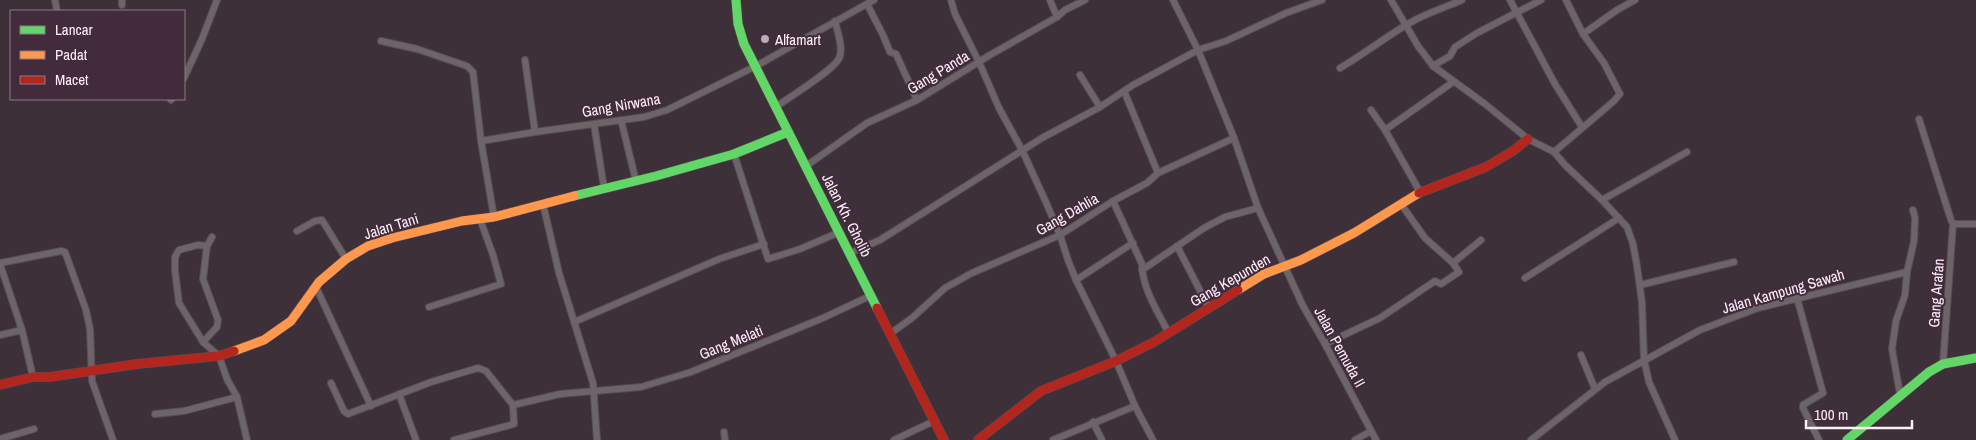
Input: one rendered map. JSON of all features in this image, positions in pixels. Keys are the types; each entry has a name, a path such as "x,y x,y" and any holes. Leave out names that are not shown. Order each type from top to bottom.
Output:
{"street":[{"path":"185,76 217,0"},
{"name":"Gang Nirwana","path":"481,141 644,117 667,110 756,66 874,0"},
{"path":"951,0 955,14 999,108 1022,150 1060,235 1076,280 1153,440"},
{"path":"1050,0 1057,17"},
{"name":"Gang Panda","path":"806,166 867,124 917,100 1057,17 1065,10 1085,0"},
{"name":"Jalan Pemuda II","path":"1173,0 1198,50 1234,138 1258,208 1303,306 1376,440"},
{"path":"850,253 887,236 1022,150 1198,50 1226,41 1286,13 1322,0"},
{"path":"1391,0 1418,46 1433,66 1485,104 1528,140 1554,152 1627,227 1633,244 1640,285 1644,360 1649,382 1675,440"},
{"path":"1340,68 1360,57 1414,20 1462,0"},
{"path":"1510,0 1555,84 1582,127"},
{"path":"1433,66 1450,56 1459,44 1493,24 1541,0"},
{"path":"1554,152 1620,94 1604,63 1584,34 1566,0"},
{"path":"1584,34 1617,10 1635,0"},
{"name":"Jalan Kh. Gholib","path":"736,4 738,24 744,44 944,440"},
{"path":"866,4 890,52 896,54 917,100"},
{"path":"776,107 828,72 838,62 840,44 835,21"},
{"path":"382,41 417,49 470,68 475,77 481,141 494,218"},
{"path":"525,60 535,132"},
{"path":"1080,75 1100,107"},
{"path":"1385,130 1453,82"},
{"path":"1124,91 1158,173"},
{"path":"1371,110 1385,130 1420,192"},
{"path":"1920,119 1948,214 1953,224 1976,224"},
{"path":"621,120 636,180"},
{"path":"594,124 604,188"},
{"name":"Jalan Tani","path":"0,385 33,378 92,370 219,356 264,340 291,321 319,282 346,259 368,246 462,220 494,218 734,154 788,132"},
{"name":"Gang Dahlia","path":"891,333 912,318 945,288 972,273 1060,235 1147,183 1158,173 1234,138"},
{"name":"Gang Kepunden","path":"978,440 1041,391 1116,361 1154,342 1264,274 1301,260 1354,233 1420,192 1486,167 1528,140"},
{"path":"1602,200 1687,152"},
{"path":"734,154 768,258 800,249 840,232"},
{"path":"1114,201 1142,264 1149,294 1168,332"},
{"path":"543,204 559,273 593,384 597,440"},
{"path":"1325,344 1380,318 1435,281 1441,284 1459,272 1453,263 1425,238 1401,204"},
{"path":"1142,270 1204,228 1225,218 1258,208"},
{"path":"1900,394 1892,349 1896,320 1905,295 1907,272 1914,241 1915,218 1913,210"},
{"path":"1524,278 1619,218"},
{"path":"429,307 501,284 480,219"},
{"path":"297,231 315,221 322,220 346,259"},
{"name":"Gang Arafan","path":"1943,364 1953,224"},
{"path":"203,342 217,327 218,320 203,279 207,246 212,237"},
{"path":"1453,263 1481,240"},
{"path":"1076,280 1133,243"},
{"path":"574,322 720,259 764,244"},
{"path":"207,246 198,245 179,250 175,262 179,303 203,342 219,356 227,380 237,397 247,440"},
{"path":"1177,246 1209,308"},
{"path":"33,378 22,330 0,263 61,250 65,252 86,310 90,329 92,370 97,395 113,440"},
{"path":"1640,285 1734,262"},
{"name":"Jalan Kampung Sawah","path":"1531,440 1595,389 1687,336 1758,308 1907,272"},
{"path":"316,287 371,406"},
{"name":"Gang Melati","path":"512,405 560,394 641,386 691,372 823,318 872,295"},
{"path":"1796,298 1823,393 1803,405 1819,440"},
{"path":"0,335 22,330"},
{"path":"1581,355 1595,389"},
{"path":"1847,440 1900,394 1929,372 1943,364 1976,358"},
{"path":"331,383 346,413 350,414 431,382 481,368 486,371 512,405 514,424 454,440"},
{"path":"399,394 416,440"},
{"path":"155,414 184,411 237,397"},
{"path":"1053,440 1135,406"},
{"path":"894,440 934,421"},
{"path":"1093,422 1102,440"},
{"path":"0,439 34,430"},
{"path":"1355,440 1371,431"},
{"path":"724,432 725,440"}],"traffic: fast":[{"path":"736,0 738,24 744,44 877,308"},
{"path":"574,196 734,154 788,132"},
{"path":"1847,440 1929,372 1943,364 1976,358"}],"traffic: slow":[{"path":"1238,290 1264,274 1301,260 1354,233 1419,193"},
{"path":"234,351 264,340 291,321 319,282 346,259 368,246 392,238 462,221 494,217 574,196"}],"traffic: jam":[{"path":"1419,193 1486,167 1513,151 1528,139"},
{"path":"978,440 1041,391 1116,361 1154,342 1238,290"},
{"path":"877,308 944,440"},
{"path":"0,385 33,377 50,377 137,364 219,356 234,351"}],"place":[{"name":"Alfamart","path":"765,39"}]}
